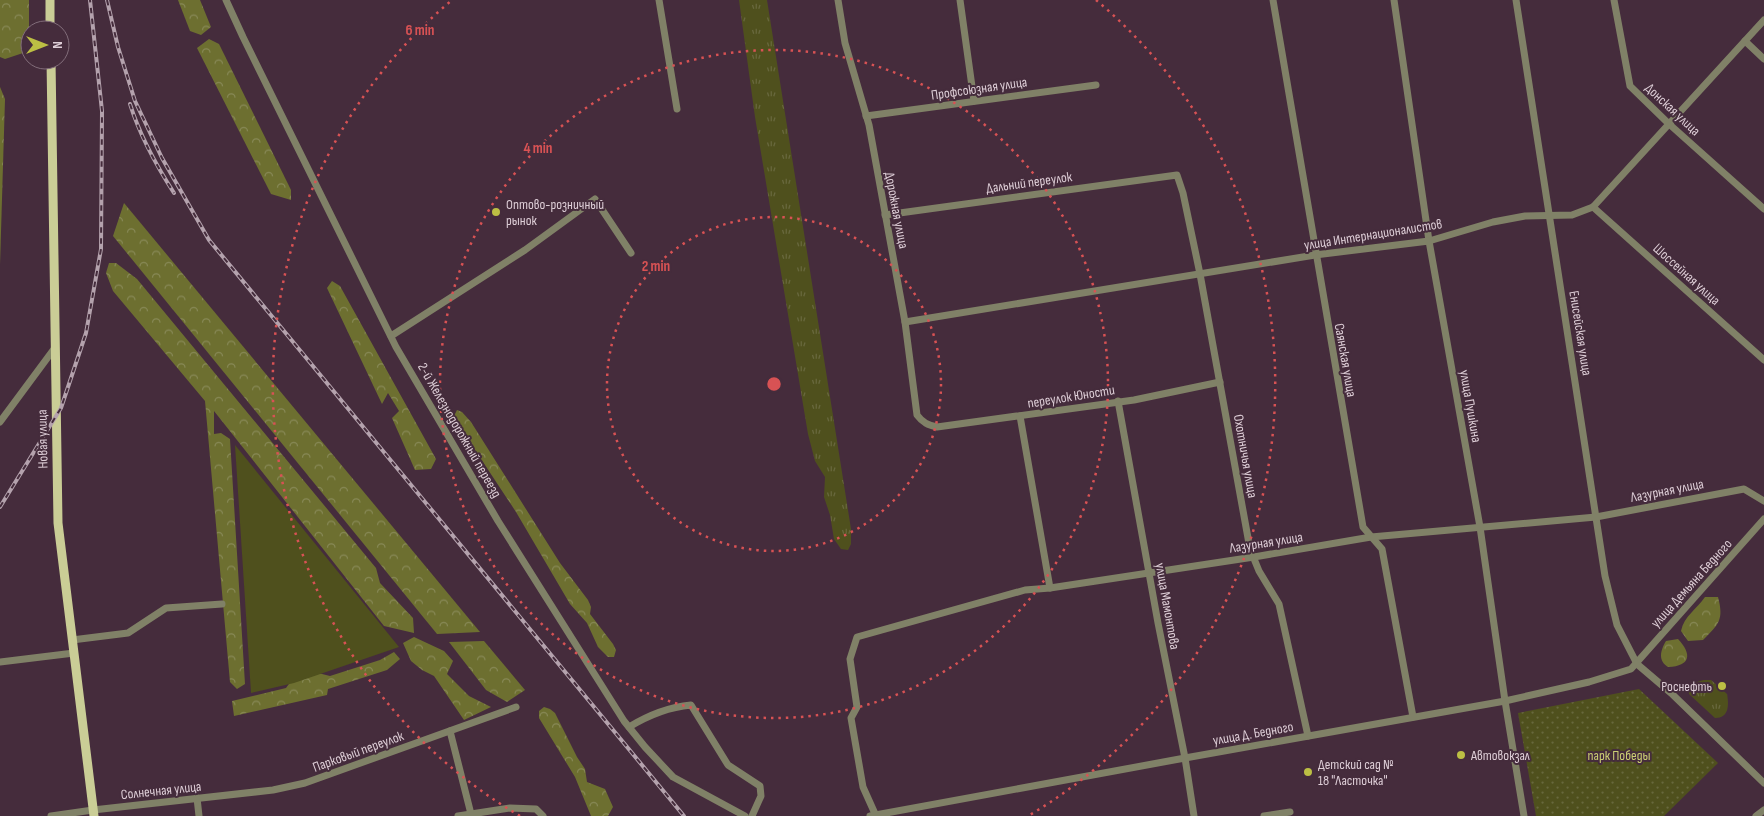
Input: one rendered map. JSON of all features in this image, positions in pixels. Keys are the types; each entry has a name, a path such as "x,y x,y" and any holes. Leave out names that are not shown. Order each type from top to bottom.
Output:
{"main road":[{"path":"50,0 50,20"},
{"name":"Новая улица","path":"50,70 58,523 94,813"}],"street":[{"name":"2-й Железнодорожный переезд","path":"226,0 391,336 498,521 629,727 673,776 745,816"},
{"path":"660,0 677,108"},
{"name":"Дорожная улица","path":"838,0 845,43 866,116 905,322 918,415 926,424"},
{"path":"960,0 974,101"},
{"name":"Саянская улица","path":"1272,0 1363,527 1382,549 1413,717"},
{"name":"улица Пушкина","path":"1394,0 1429,241 1480,527 1524,816"},
{"name":"Енисейская улица","path":"1516,0 1611,603 1617,625 1637,664"},
{"name":"Донская улица","path":"1614,0 1630,86 1668,123 1764,209"},
{"path":"1593,207 1764,20"},
{"path":"1745,41 1764,59"},
{"name":"Профсоюзная улица","path":"866,116 1096,85"},
{"name":"Дальний переулок","path":"885,215 1177,175"},
{"name":"Охотничья улица","path":"1177,175 1183,193 1200,274 1250,549 1259,571 1279,604 1308,736"},
{"path":"391,336 525,250 595,199 631,253"},
{"name":"улица Интернационалистов","path":"905,322 1315,255 1429,241 1493,222 1525,216 1572,214 1593,207"},
{"name":"Шоссейная улица","path":"1593,207 1764,360"},
{"path":"0,422 54,350"},
{"name":"переулок Юности","path":"926,424 937,427 1134,400 1220,382"},
{"name":"улица Мамонтова","path":"1118,401 1185,758 1194,816"},
{"path":"1020,416 1050,588"},
{"name":"Лазурная улица","path":"874,816 863,787 851,718 858,707 850,659 858,637 1025,590 1050,588 1254,557 1370,537 1596,517 1744,489 1764,502"},
{"name":"улица Демьяна Бедного","path":"1637,664 1669,625 1764,519"},
{"path":"72,640 128,633 166,608 222,604"},
{"path":"0,662 74,653"},
{"path":"1637,664 1671,692 1764,783"},
{"name":"улица Д. Бедного","path":"874,816 1505,701 1588,682 1631,669 1637,664"},
{"path":"629,727 639,721 679,706 691,705 728,765 760,786 761,796 752,816"},
{"name":"Парковый переулок","path":"273,790 306,783 516,707"},
{"path":"450,731 471,814"},
{"name":"Солнечная улица","path":"52,816 94,813 197,798 273,790"},
{"path":"197,798 199,816"},
{"path":"458,816 510,808 536,810 543,816"},
{"path":"1756,816 1764,810"},
{"path":"1264,816 1290,812"}],"green space":[{"path":"0,0 29,0 29,20 20,20 20,54 5,59 0,57"},
{"path":"178,0 200,0 211,27 201,35 190,31"},
{"path":"739,0 767,0 851,529 851,544 848,550 841,549 834,539 830,515 824,497 825,477 815,461 808,434 755,117"},
{"path":"209,39 219,44 291,190 291,200 271,194 197,48"},
{"path":"0,87 5,99 0,265"},
{"path":"124,203 480,632 437,634 113,236"},
{"path":"109,263 116,263 137,279 376,568 380,583 413,618 414,633 384,626 214,411 214,434 221,433 230,439 245,684 237,689 230,682 205,401 113,291 106,273"},
{"path":"332,281 340,286 436,459 431,469 415,470 392,418 399,411 388,393 382,404 327,288"},
{"path":"457,410 462,412 471,422 560,563 588,600 591,607 590,614 616,650 614,657 608,657 598,647 587,623 570,604 516,512 456,421 454,416"},
{"path":"235,445 399,647 294,683 251,693"},
{"path":"1705,597 1718,597 1720,605 1719,621 1703,640 1688,641 1681,631 1688,617"},
{"path":"414,637 444,651 453,661 447,674 469,696 491,707 464,720 434,676 422,670 411,661 403,643"},
{"path":"1678,639 1686,650 1687,658 1681,664 1668,667 1661,659 1662,648 1666,641"},
{"path":"484,641 525,690 507,702 486,690 449,642"},
{"path":"394,652 400,659 387,670 328,689 327,695 234,716 232,701 286,688 294,677 310,671 330,676 380,660"},
{"path":"1704,680 1711,680 1727,694 1728,706 1723,716 1715,718 1689,694 1691,686"},
{"name":"парк Победы","path":"1639,689 1718,763 1664,816 1536,816 1518,713"},
{"path":"544,707 555,713 585,769 587,782 605,789 613,807 608,816 591,816 575,777 539,718 539,711"}],"railway":[{"path":"0,507 61,408 86,333 101,249 102,111 90,0"},
{"path":"107,0 118,47 135,101 162,158 209,240 684,816"},
{"path":"130,104 149,150 174,193"}],"place":[{"name":"Оптово-розничный рынок","path":"496,212"},
{"name":"Роснефть","path":"1722,686"},
{"name":"Автовокзал","path":"1461,755"},
{"name":"Детский сад № 18 \"Ласточка\"","path":"1308,772"}]}
